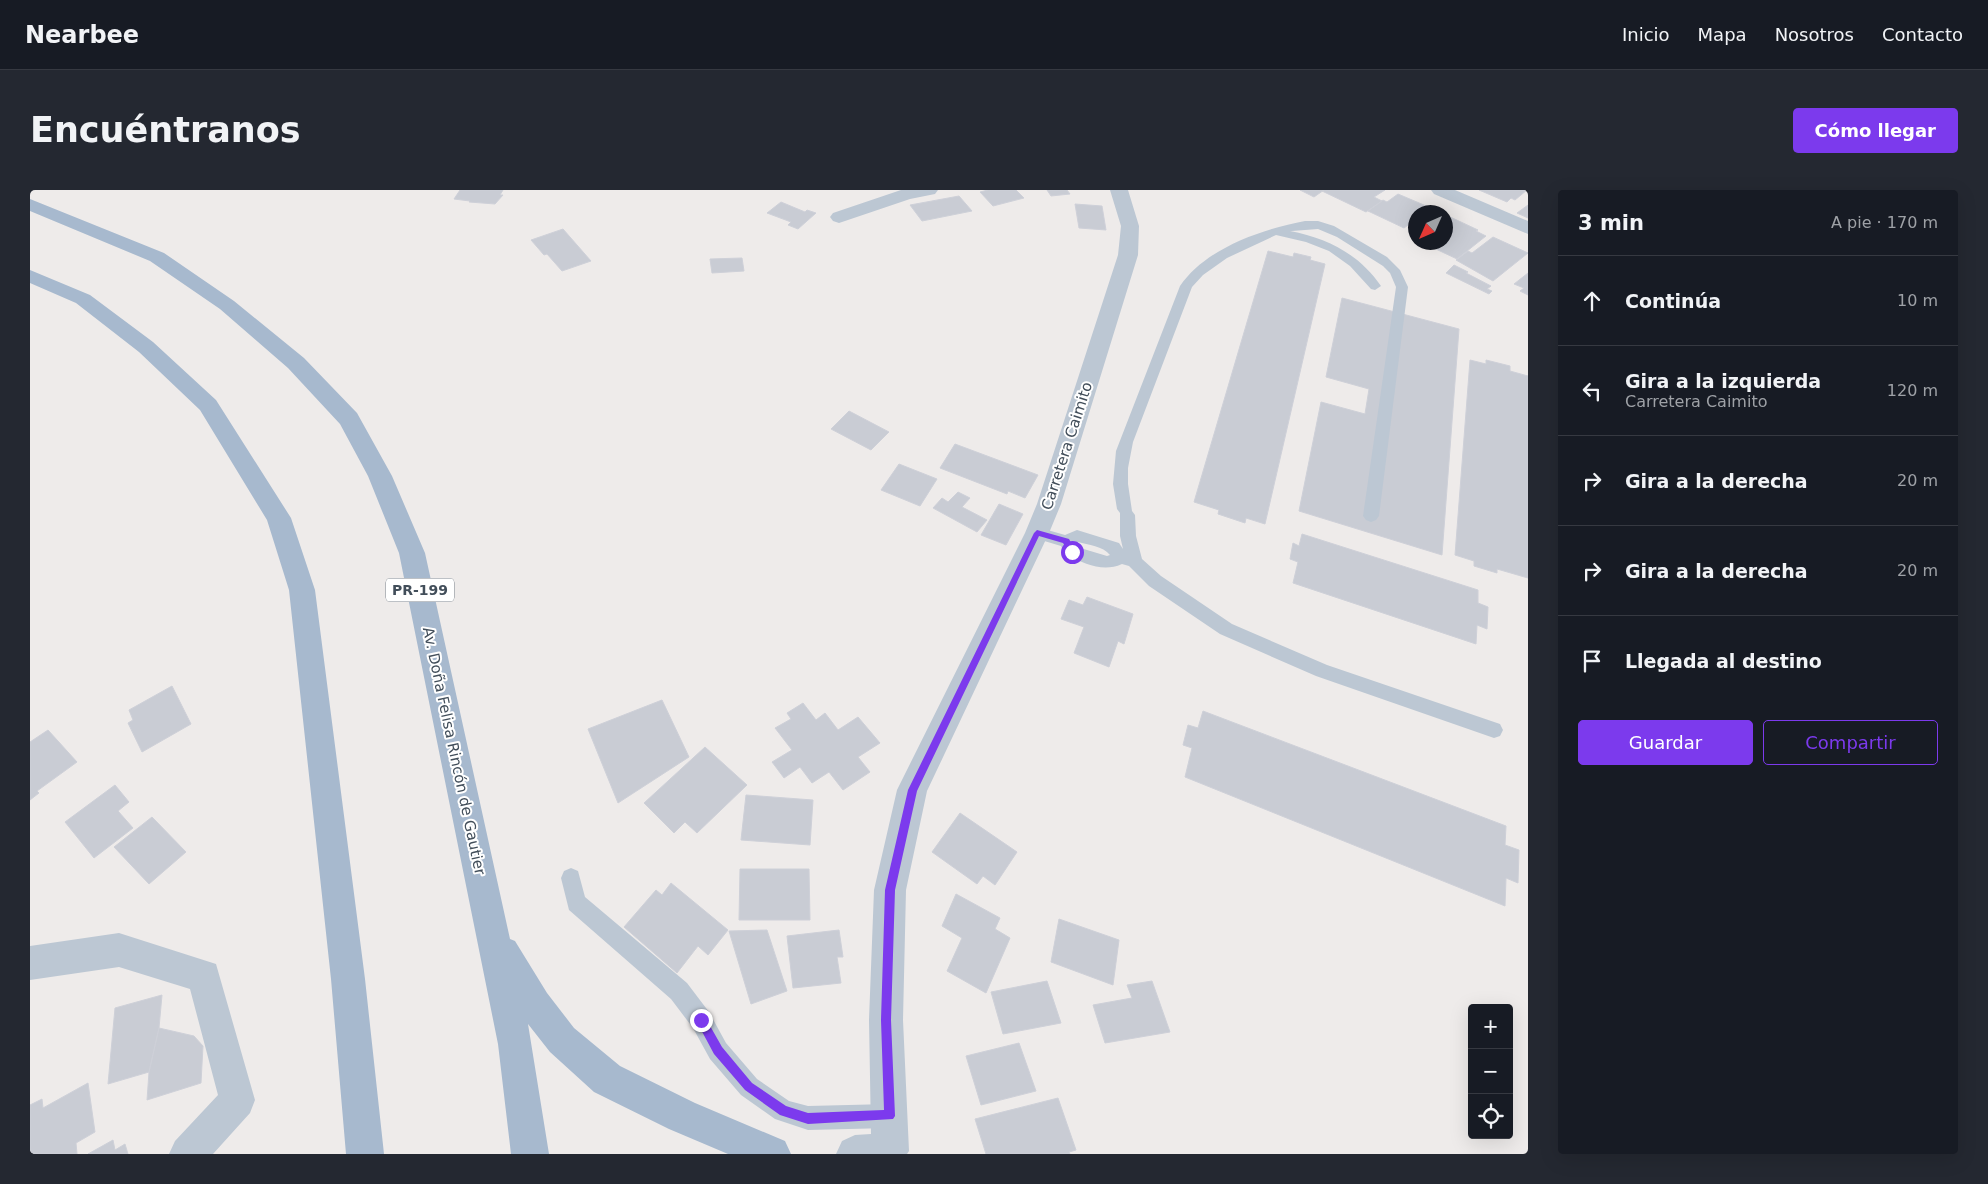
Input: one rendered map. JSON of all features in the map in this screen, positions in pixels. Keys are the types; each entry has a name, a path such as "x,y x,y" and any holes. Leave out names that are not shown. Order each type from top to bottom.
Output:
{"main road":[{"name":"Av. Doña Felisa Rincón de Gautier","path":"30,204 158,257 227,305 296,363 348,420 380,476 412,553 493,936 514,1044 530,1154"},
{"path":"30,276 83,299 146,347 208,405 279,518 302,590 348,979 365,1154"},
{"path":"493,936 535,1005 562,1040 607,1079 682,1116 772,1154"}],"street":[{"path":"839,217 906,194 929,190"},
{"name":"Carretera Caimito","path":"855,1154 891,1153 886,1020 890,890 912,790 1037,533 1049,504 1128,255 1130,226 1118,190"},
{"path":"1440,190 1528,228"},
{"path":"30,964 119,950 204,976 237,1100 188,1154"}],"lane":[{"path":"1128,560 1126,512 1120,490 1120,465 1126,442 1186,286 1199,271 1223,255 1272,232 1306,224 1319,225 1340,234 1381,258 1396,271 1402,287 1371,516"},
{"path":"1272,232 1323,242 1349,258 1375,286"},
{"path":"1037,533 1066,541 1077,536 1113,547 1155,581 1226,629 1322,671 1494,730"},
{"path":"1066,541 1072,552 1108,563 1128,560"},
{"path":"571,878 576,903 679,991 701,1020 718,1051 749,1087 783,1111 808,1118 889,1116"}],"building":[{"path":"460,190 503,190 500,195 503,195 495,204 469,202 454,199"},
{"path":"988,190 1016,190 1024,198 993,206 980,192"},
{"path":"1047,190 1067,190 1070,194 1051,196"},
{"path":"1300,190 1324,190 1314,197"},
{"path":"1385,190 1374,197 1382,201 1366,212 1322,191"},
{"path":"1479,190 1527,190 1515,200 1511,198 1507,202"},
{"path":"1398,194 1424,205 1408,205 1408,225 1404,228 1368,211 1383,200 1387,202"},
{"path":"959,196 972,211 922,221 910,205"},
{"path":"781,202 805,212 807,210 816,213 798,229 788,225 791,222 767,213"},
{"path":"1075,204 1102,206 1106,230 1079,228"},
{"path":"1528,205 1528,218 1517,213"},
{"path":"1453,218 1478,230 1476,231 1486,236 1457,259 1438,250 1453,250"},
{"path":"563,229 591,261 562,271 531,240"},
{"path":"1493,237 1528,253 1493,281 1456,260 1468,251 1472,253"},
{"path":"1268,251 1293,257 1294,253 1311,257 1310,260 1325,264 1265,524 1246,518 1245,523 1218,514 1219,510 1194,502"},
{"path":"742,258 744,271 712,273 710,259"},
{"path":"1454,265 1491,286 1487,289 1492,291 1489,294 1446,273"},
{"path":"1528,273 1528,295 1520,291 1524,288 1514,284"},
{"path":"1342,298 1459,329 1442,555 1299,511 1321,402 1365,414 1369,389 1326,377"},
{"path":"1470,360 1486,364 1486,360 1510,366 1510,371 1528,376 1528,578 1497,569 1497,573 1474,566 1474,561 1455,555"},
{"path":"849,411 889,432 871,450 831,429"},
{"path":"955,444 1038,475 1025,498 1008,491 1007,494 940,468"},
{"path":"899,464 937,479 920,506 881,490"},
{"path":"958,492 970,498 962,507 987,520 977,532 933,508 942,498 948,502"},
{"path":"999,504 1023,514 1006,545 981,535"},
{"path":"1302,534 1478,590 1478,603 1488,607 1487,629 1477,625 1476,644 1293,583 1298,562 1290,559 1293,543 1299,546"},
{"path":"1087,597 1133,614 1124,644 1118,641 1109,667 1074,653 1084,627 1061,619 1069,600 1083,605"},
{"path":"172,686 191,724 142,752 128,723 133,720 129,710"},
{"path":"662,700 689,757 618,803 588,729"},
{"path":"803,703 816,720 825,713 838,730 858,717 880,743 858,757 870,772 843,790 829,772 812,783 800,767 784,778 772,762 792,750 775,728 791,719 787,713"},
{"path":"1203,711 1506,826 1505,845 1519,850 1518,883 1506,878 1505,906 1185,777 1192,748 1183,745 1188,725 1198,728"},
{"path":"48,730 77,762 37,791 39,793 30,800 30,742"},
{"path":"705,747 747,785 697,833 685,822 674,833 644,803"},
{"path":"115,785 129,802 118,811 133,828 94,858 65,822"},
{"path":"746,795 813,800 810,845 741,840"},
{"path":"960,813 1017,852 995,885 983,876 977,884 932,852"},
{"path":"152,817 186,852 149,884 114,847"},
{"path":"740,869 809,869 810,920 739,920"},
{"path":"671,883 728,930 708,955 698,946 677,973 624,927 656,890 662,895"},
{"path":"956,894 1000,918 995,929 1010,938 986,993 947,971 962,938 942,926"},
{"path":"1059,919 1119,940 1113,985 1051,962"},
{"path":"767,930 787,991 751,1004 729,931"},
{"path":"839,930 843,957 837,957 841,983 793,988 787,936"},
{"path":"1047,981 1061,1023 1003,1034 991,992"},
{"path":"1152,981 1170,1032 1105,1043 1093,1005 1132,998 1127,985"},
{"path":"162,995 159,1028 149,1072 108,1084 115,1008"},
{"path":"159,1028 194,1036 203,1046 201,1083 147,1100 149,1072"},
{"path":"1019,1043 1036,1091 981,1105 966,1056"},
{"path":"88,1083 95,1132 76,1143 77,1154 30,1154 30,1105 42,1099 43,1108"},
{"path":"1058,1098 1076,1150 1069,1152 1070,1154 986,1154 975,1119"},
{"path":"113,1140 115,1150 125,1144 128,1154 88,1154"}],"route":[{"path":"701,1020 718,1051 749,1087 783,1111 808,1118 889,1116 886,1020 890,890 912,790 1037,533 1066,541 1072,552"}]}
